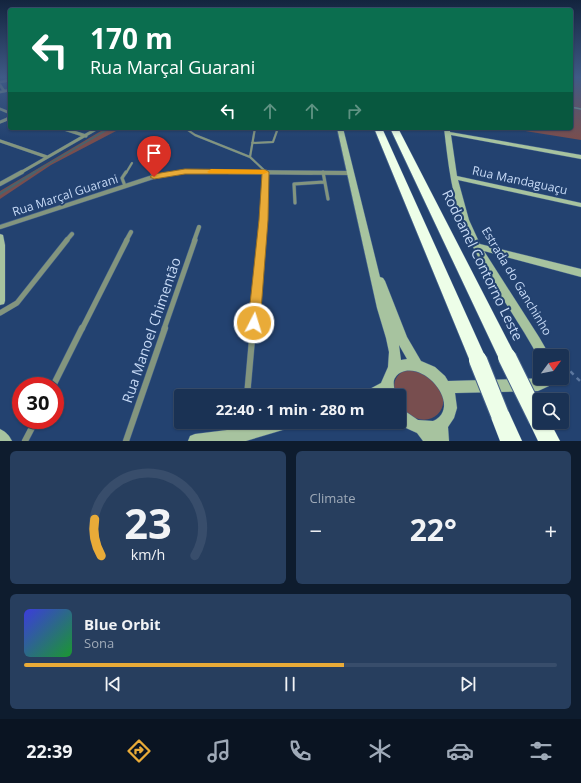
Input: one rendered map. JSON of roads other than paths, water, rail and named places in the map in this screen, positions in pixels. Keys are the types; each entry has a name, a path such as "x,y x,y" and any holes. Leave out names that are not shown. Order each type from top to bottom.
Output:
{"highway":[{"path":"379,130 478,360 511,441"},
{"name":"Rodoanel Contorno Leste","path":"395,130 549,441"}],"main road":[{"path":"340,130 382,310 396,351 394,370"},
{"path":"447,131 581,156"},
{"name":"Estrada do Ganchinho","path":"447,131 454,177 465,219 477,246 540,349"},
{"name":"Rua Mandaguaçu","path":"454,177 581,204"},
{"path":"0,237 2,246 0,301"},
{"path":"477,246 581,273"},
{"path":"369,254 403,340 417,364"},
{"path":"384,389 394,370 401,365 409,364 417,364 434,373 446,387 450,401 450,410 447,419 441,425 436,428 422,428 412,424 406,419"},
{"path":"446,387 538,385"},
{"path":"441,425 442,441"},
{"path":"422,428 432,441"},
{"path":"195,441 259,429"},
{"path":"0,436 5,441"}],"street":[{"path":"68,130 87,136"},
{"path":"0,184 95,130"},
{"path":"0,141 47,157"},
{"name":"Rua Marçal Guarani","path":"0,227 154,177 185,171 350,172"},
{"path":"248,389 266,172"},
{"name":"Rua Manoel Chimentão","path":"126,441 199,226"},
{"path":"58,377 131,232"},
{"path":"0,313 17,303 72,234"},
{"path":"25,441 31,429"}],"lane":[{"path":"188,130 195,135 250,157 266,172"},
{"path":"250,157 255,130"},
{"path":"252,143 273,142 277,130"},
{"path":"154,177 152,171 168,145"},
{"path":"125,186 122,178 132,163"},
{"path":"323,172 328,199"},
{"path":"295,203 294,184 324,182"}],"waterway":[{"path":"33,173 107,130"},
{"path":"0,194 35,172"}]}
